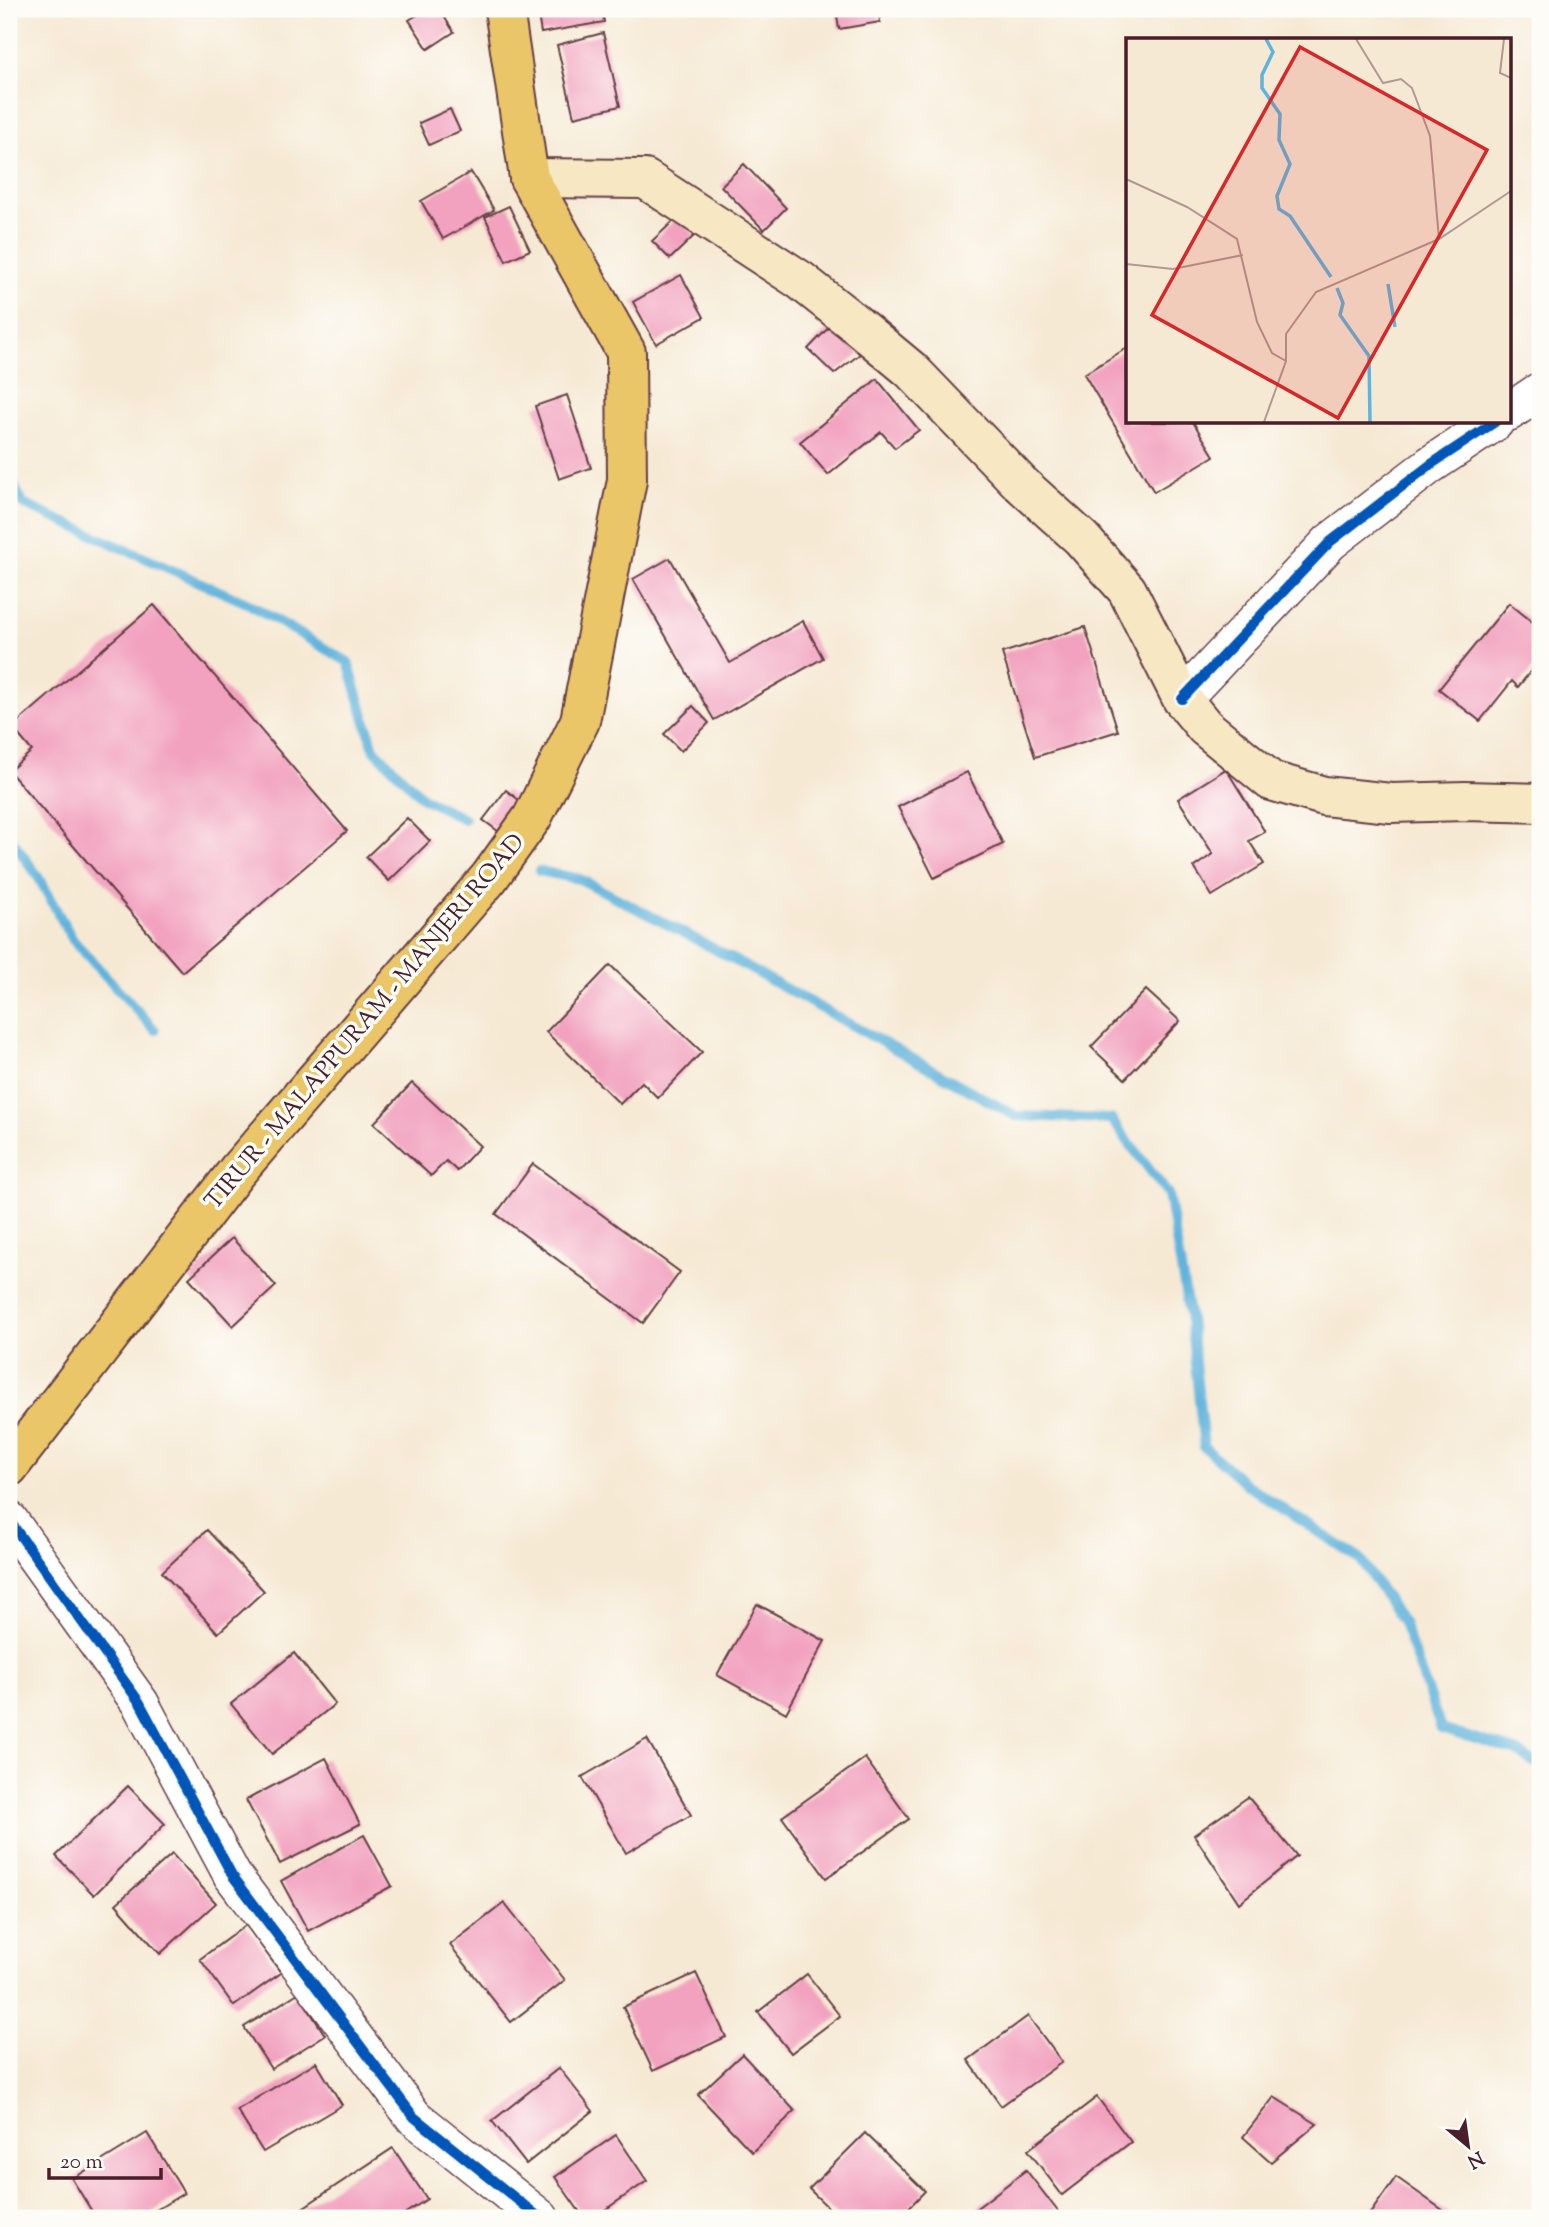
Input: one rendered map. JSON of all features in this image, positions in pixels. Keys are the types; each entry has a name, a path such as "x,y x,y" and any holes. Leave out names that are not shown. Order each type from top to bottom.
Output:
{"main road":[{"name":"TIRUR - MALAPPURAM - MANJERI ROAD","path":"9,1467 237,1171 489,878 532,818 580,721 627,480 626,352 529,178 504,9"},
{"path":"529,178 645,179 800,279 852,321 911,370 1020,483 1081,538 1127,590 1182,699 1205,726 1271,781 1324,796 1391,803 1540,803"}],"street":[{"path":"1510,411 1540,391"},
{"path":"1182,699 1330,542 1430,465 1491,424"},
{"path":"9,1520 140,1703 232,1875 414,2117 540,2218"}],"building":[{"path":"427,9 439,9 454,32 428,49 409,20"},
{"path":"537,9 602,9 604,22 541,33"},
{"path":"836,9 878,9 880,22 839,29"},
{"path":"603,33 620,106 574,117 557,45"},
{"path":"450,109 460,131 429,145 419,123"},
{"path":"744,164 786,208 764,230 721,186"},
{"path":"471,172 494,210 443,239 421,201"},
{"path":"509,206 530,250 506,261 485,217"},
{"path":"678,217 695,235 670,259 652,241"},
{"path":"681,275 704,317 656,344 633,302"},
{"path":"832,324 860,354 834,374 808,349"},
{"path":"1126,349 1126,424 1194,424 1214,456 1154,492 1084,374"},
{"path":"877,379 919,430 895,448 881,432 828,475 800,442"},
{"path":"567,395 591,468 559,479 535,406"},
{"path":"670,558 730,663 803,621 823,658 714,720 633,579"},
{"path":"1509,603 1540,628 1540,660 1518,687 1512,681 1480,721 1439,689"},
{"path":"154,605 347,831 182,972 9,771 32,751 12,727"},
{"path":"1085,627 1118,731 1035,757 1002,653"},
{"path":"693,706 709,723 681,751 664,734"},
{"path":"1226,769 1265,832 1249,841 1264,864 1212,896 1194,867 1213,854 1178,799"},
{"path":"967,772 1003,844 934,878 898,807"},
{"path":"506,790 520,801 498,831 483,820"},
{"path":"407,818 430,841 389,881 366,857"},
{"path":"610,965 702,1052 658,1098 642,1082 620,1104 546,1032"},
{"path":"1146,990 1180,1021 1125,1079 1091,1047"},
{"path":"412,1083 480,1146 457,1171 446,1161 431,1176 374,1123"},
{"path":"533,1164 680,1272 643,1323 496,1214"},
{"path":"232,1238 276,1286 233,1326 189,1278"},
{"path":"207,1530 264,1591 218,1633 162,1572"},
{"path":"757,1604 825,1641 786,1713 717,1675"},
{"path":"294,1653 335,1704 272,1754 231,1704"},
{"path":"647,1739 691,1815 626,1853 582,1777"},
{"path":"326,1758 360,1824 280,1864 246,1800"},
{"path":"865,1758 909,1819 826,1878 782,1817"},
{"path":"128,1786 165,1824 94,1895 56,1856"},
{"path":"1248,1797 1297,1856 1239,1903 1194,1835"},
{"path":"364,1835 392,1886 308,1931 281,1881"},
{"path":"172,1854 216,1903 160,1954 116,1904"},
{"path":"504,1903 565,1980 511,2022 450,1945"},
{"path":"246,1925 281,1973 234,2006 200,1959"},
{"path":"696,1973 726,2037 653,2071 623,2007"},
{"path":"807,1974 840,2016 791,2053 758,2012"},
{"path":"298,1993 325,2035 271,2069 244,2027"},
{"path":"1028,2016 1062,2062 1001,2106 968,2060"},
{"path":"742,2054 795,2111 752,2152 698,2095"},
{"path":"316,2062 342,2105 263,2152 237,2110"},
{"path":"559,2068 593,2111 526,2164 492,2121"},
{"path":"1097,2097 1131,2142 1062,2195 1028,2150"},
{"path":"1274,2097 1317,2124 1271,2162 1243,2137"},
{"path":"147,2133 184,2193 143,2218 96,2218 72,2179"},
{"path":"865,2133 925,2191 899,2218 839,2218 809,2189"},
{"path":"616,2135 647,2181 593,2218 584,2218 555,2177"},
{"path":"393,2148 427,2199 398,2218 307,2218 301,2209"},
{"path":"1026,2170 1063,2218 964,2218"},
{"path":"1396,2177 1454,2218 1367,2218"}],"waterway":[{"path":"9,475 23,504 249,604 348,662 374,749 423,798 464,819"},
{"path":"9,836 37,875 73,940 155,1030"},
{"path":"539,871 580,879 705,944 1016,1116 1111,1119 1168,1194 1191,1326 1204,1447 1247,1485 1360,1559 1403,1622 1441,1729 1516,1751 1540,1766"}],"cycle path":[{"path":"1182,699 1330,542 1430,465 1492,424"},
{"path":"9,1520 140,1703 232,1875 414,2117 540,2218"}]}
